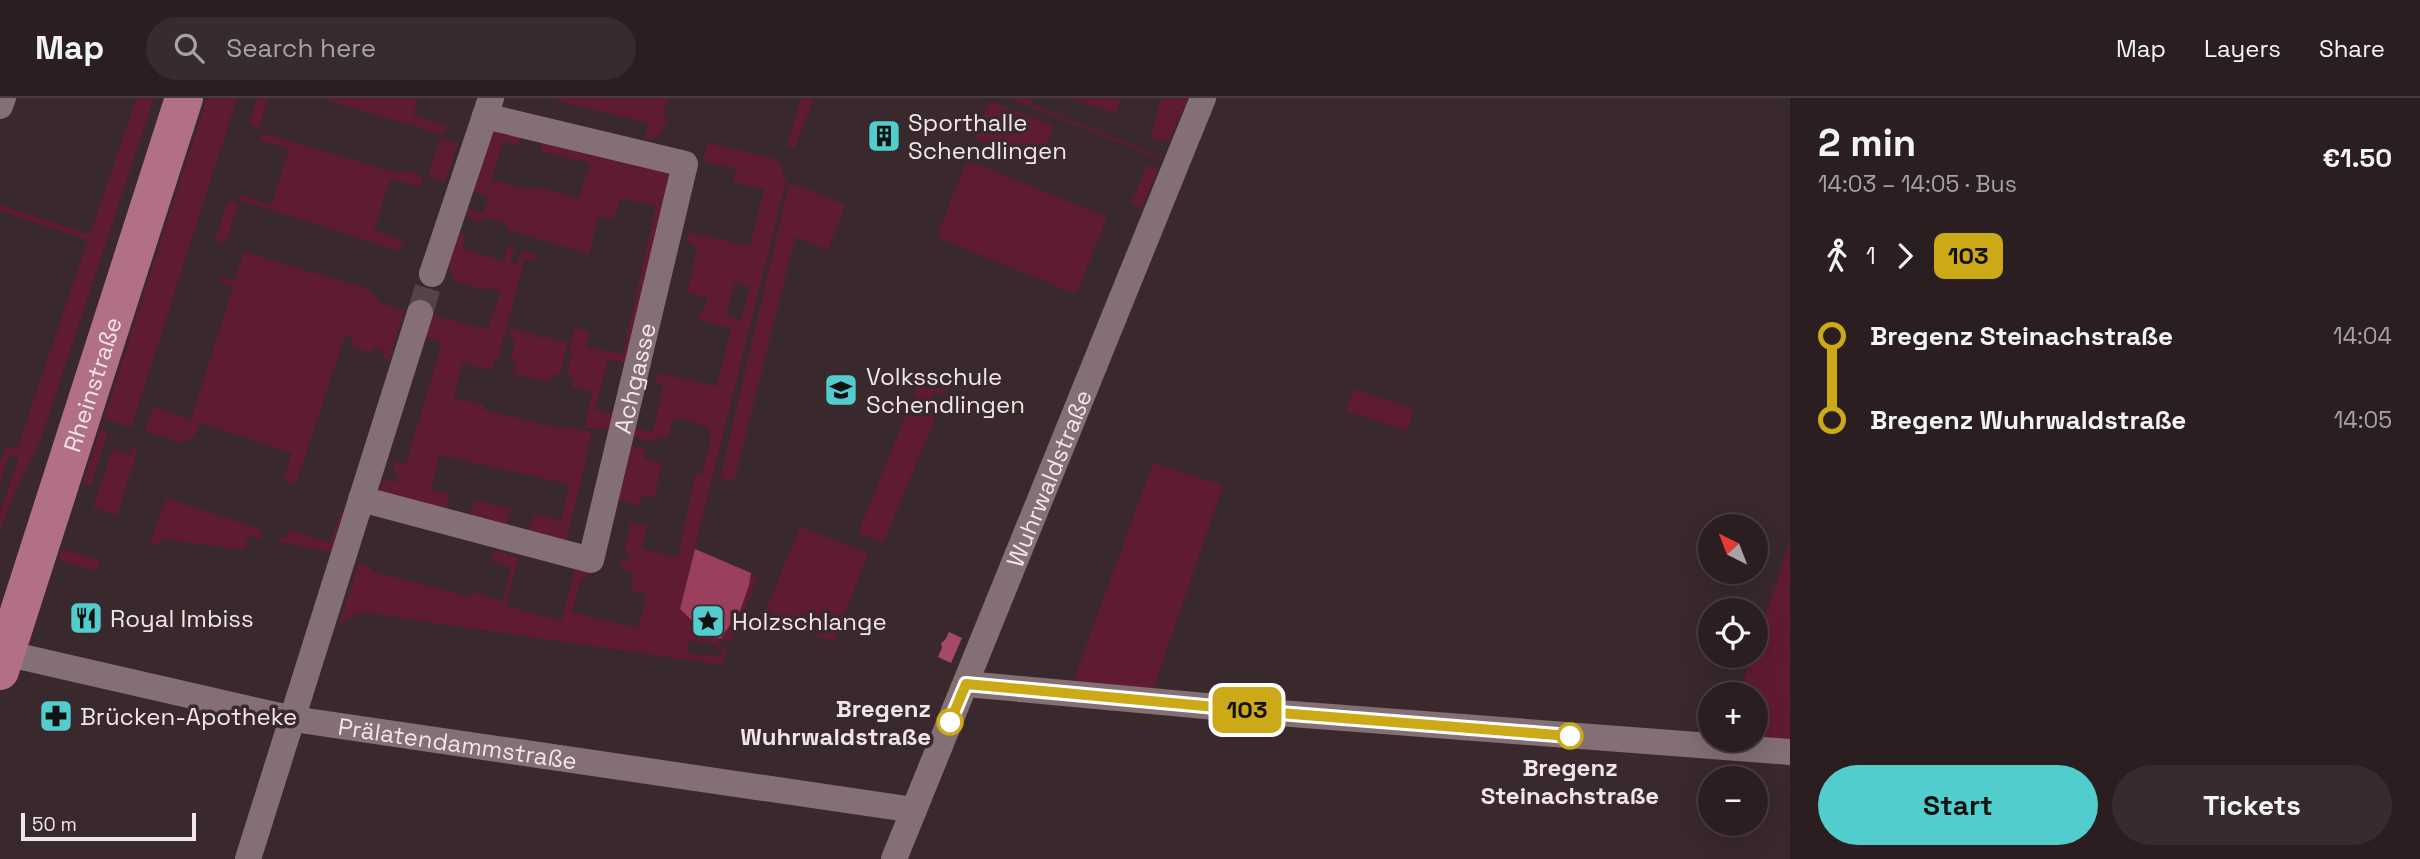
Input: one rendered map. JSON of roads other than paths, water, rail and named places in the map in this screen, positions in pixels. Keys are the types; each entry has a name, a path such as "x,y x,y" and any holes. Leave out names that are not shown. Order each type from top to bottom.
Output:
{"main road":[{"name":"Rheinstraße","path":"2,659 184,98"}],"street":[{"name":"Wuhrwaldstraße","path":"894,859 1203,98"},
{"name":"Achgasse","path":"361,499 590,560 685,164 488,107 432,274"},
{"path":"248,859 419,313"},
{"name":"Prälatendammstraße","path":"2,659 293,719 914,810"},
{"path":"966,684 1292,714 1790,752"}],"tunnel":[{"path":"420,313 432,274"}],"place":[{"name":"Sporthalle Schendlingen","path":"884,136"},
{"name":"Volksschule Schendlingen","path":"841,390"},
{"name":"Royal Imbiss","path":"86,618"},
{"name":"Holzschlange","path":"708,621"},
{"name":"Brücken-Apotheke","path":"56,716"},
{"name":"Bregenz Wuhrwaldstraße","path":"950,722"},
{"name":"Bregenz Steinachstraße","path":"1570,736"}]}
